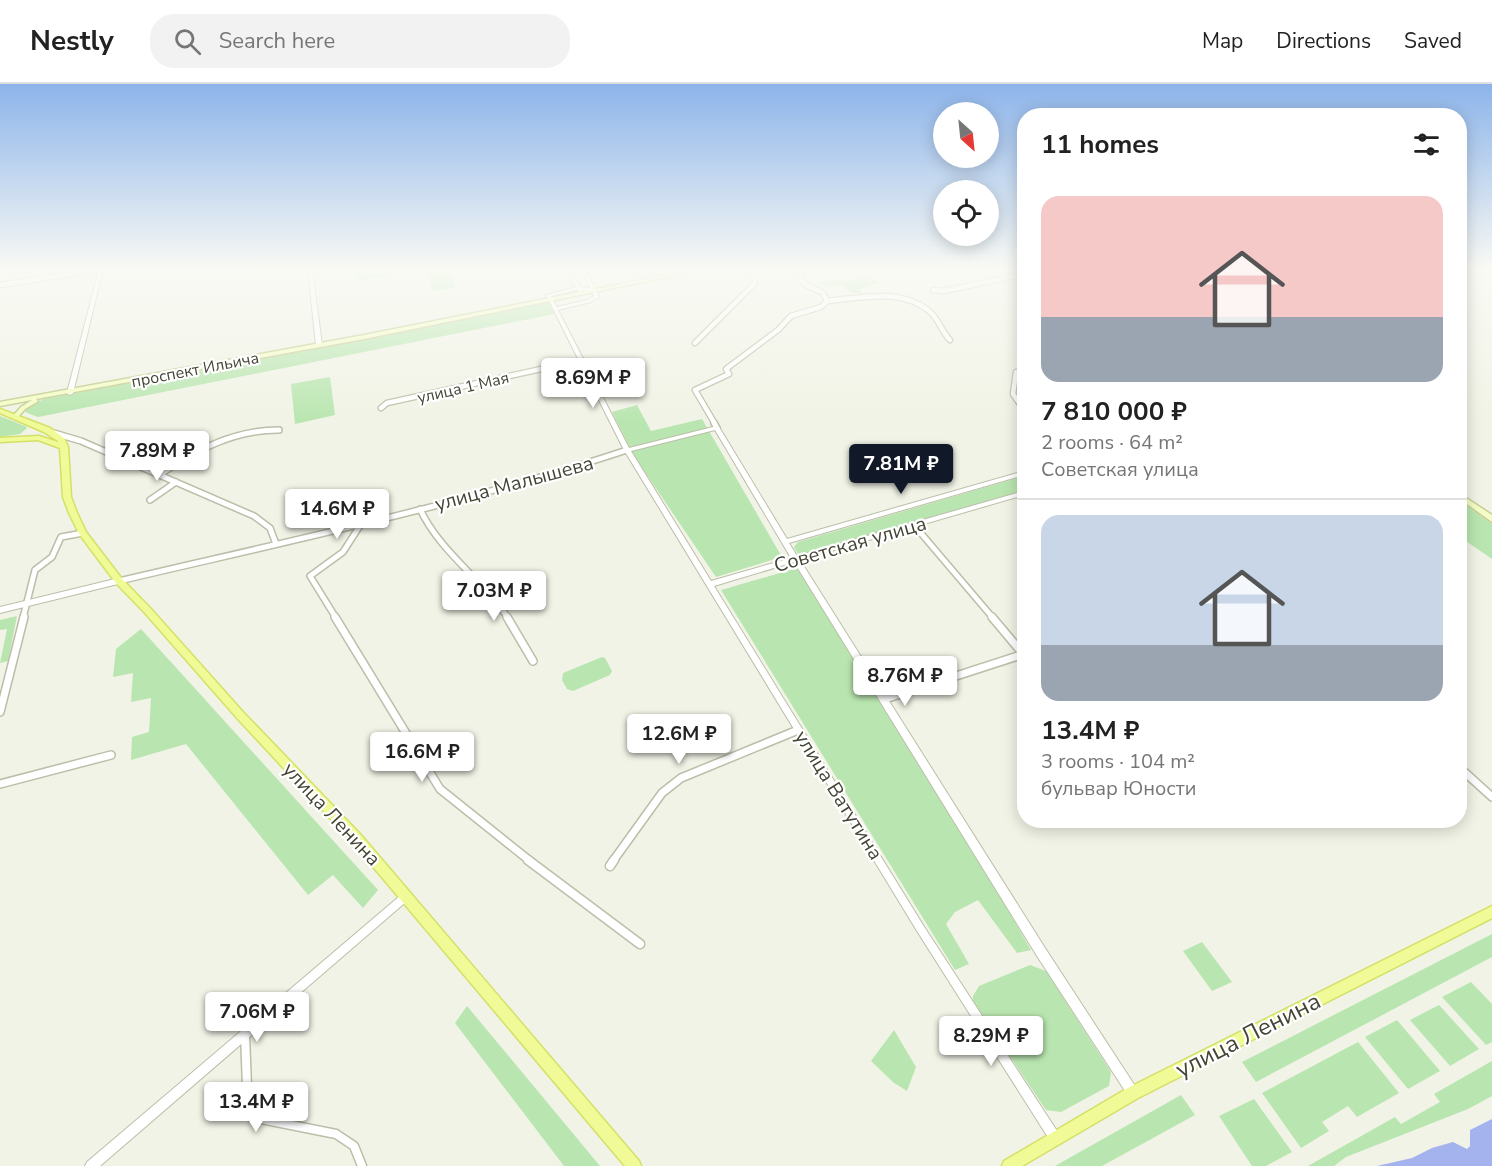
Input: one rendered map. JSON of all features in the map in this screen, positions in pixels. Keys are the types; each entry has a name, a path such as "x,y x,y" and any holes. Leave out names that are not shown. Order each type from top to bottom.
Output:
{"main road":[{"name":"проспект Ильича","path":"0,404 70,393 450,319"},
{"name":"проспект Ильича","path":"16,416 23,408 44,397"},
{"path":"0,411 53,433 61,440 64,447"},
{"path":"12,439 29,433 36,424"},
{"path":"0,440 39,438 64,447"},
{"name":"улица Ленина","path":"64,447 67,497 83,533 119,581 240,715 357,839 396,884 404,898 634,1166"},
{"path":"1467,501 1492,519"},
{"name":"улица Ленина","path":"1009,1166 1133,1093 1492,912"}],"street":[{"path":"70,393 89,319"},
{"path":"316,319 319,345"},
{"name":"улица Ватутина","path":"561,319 627,450 927,938 1055,1138"},
{"path":"695,343 719,319"},
{"path":"788,319 778,330 726,369 729,374 695,390 785,542 1041,952 1133,1093"},
{"path":"934,319 942,333 950,340"},
{"name":"улица 1 Мая","path":"381,408 387,404 582,360"},
{"path":"1017,372 1013,394 1017,400"},
{"path":"627,450 717,428"},
{"path":"159,475 204,446 266,429 279,430"},
{"path":"53,433 81,441 254,516 270,528 276,544"},
{"name":"улица Малышева","path":"119,581 361,525 579,466 627,450"},
{"name":"Советская улица","path":"785,542 1017,475"},
{"path":"150,500 177,482"},
{"name":"Советская улица","path":"710,584 1017,495"},
{"path":"420,508 424,519 467,573 494,599 533,661"},
{"path":"361,525 343,552 310,576 440,789 503,841 640,944"},
{"path":"914,525 1017,646"},
{"path":"0,712 35,570 52,559 58,550 61,537 83,533"},
{"path":"0,610 119,581"},
{"path":"885,699 1017,656"},
{"path":"610,866 662,792 681,778 798,730"},
{"path":"0,784 111,755"},
{"path":"1467,774 1492,797"},
{"path":"91,1166 404,898"},
{"path":"245,1035 248,1112 252,1117 336,1134 354,1146 362,1166"}],"green space":[{"path":"462,319 526,319 38,417 25,412 27,407 44,399"},
{"path":"330,377 335,415 295,424 291,384"},
{"path":"637,405 651,431 702,419 782,557 716,577 634,456 612,412"},
{"path":"0,416 27,427 20,434 0,437"},
{"path":"1017,478 1017,493 809,554 799,556 794,547 798,542"},
{"path":"1467,506 1492,524 1492,559 1467,542"},
{"path":"797,568 991,880 1031,950 1017,953 978,900 955,912 946,924 969,964 955,970 721,590"},
{"path":"17,616 8,661 0,663 7,629 0,630 0,620"},
{"path":"141,629 378,890 363,908 333,875 308,895 186,744 131,760 132,737 149,732 151,698 131,702 133,673 113,677 116,649"},
{"path":"602,657 605,658 612,671 610,675 573,691 567,689 562,680 563,673"},
{"path":"1492,934 1492,957 1256,1082 1242,1062"},
{"path":"1202,942 1232,982 1212,991 1183,951"},
{"path":"1030,965 1046,971 1111,1072 1109,1086 1061,1112 1046,1110 973,1001 973,996 979,986"},
{"path":"1471,982 1492,1004 1492,1042 1486,1045 1442,997"},
{"path":"1439,1005 1479,1049 1450,1066 1410,1020"},
{"path":"467,1006 600,1166 564,1166 455,1023"},
{"path":"1397,1020 1440,1071 1408,1089 1365,1037"},
{"path":"894,1030 916,1067 907,1091 894,1083 871,1061"},
{"path":"1358,1042 1399,1093 1357,1117 1348,1106 1322,1122 1329,1131 1301,1148 1262,1093"},
{"path":"1492,1061 1492,1096 1468,1109 1346,1157 1334,1166 1308,1166 1395,1117 1401,1124 1440,1102 1434,1094"},
{"path":"1181,1095 1195,1115 1102,1166 1055,1166"},
{"path":"1254,1099 1292,1152 1266,1166 1252,1166 1219,1116"}],"water":[{"path":"1492,1119 1492,1166 1377,1166 1412,1158 1432,1148 1453,1142 1467,1149 1470,1146 1470,1130"}]}
